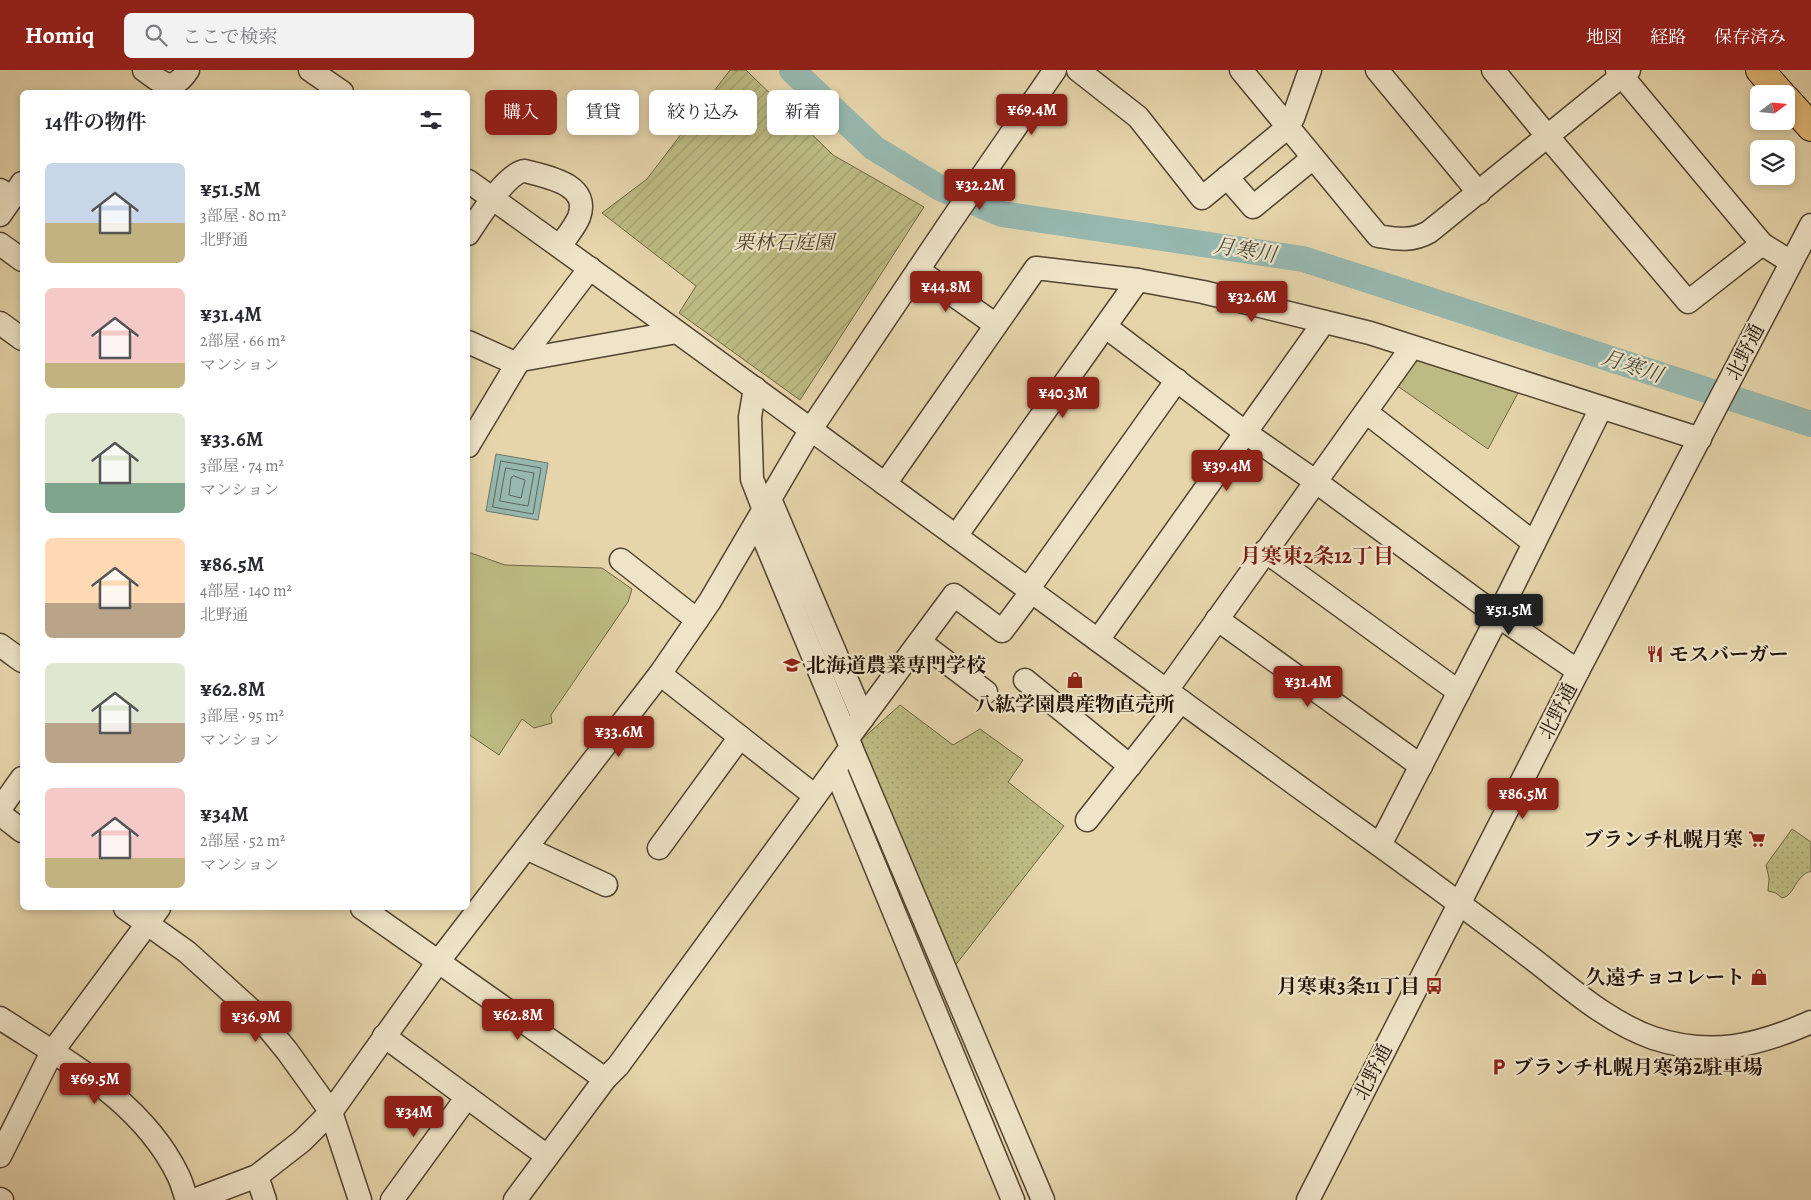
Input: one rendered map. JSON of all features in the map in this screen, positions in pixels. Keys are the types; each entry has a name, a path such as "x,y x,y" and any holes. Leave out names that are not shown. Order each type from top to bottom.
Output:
{"main road":[{"path":"1760,70 1773,85"},
{"path":"1795,109 1811,127"}],"street":[{"path":"144,70 162,83 169,85 176,84 182,80 188,70"},
{"path":"310,70 339,90"},
{"path":"194,1200 257,1176 302,1141 331,1112 438,962 660,674 710,602 812,429 1055,70"},
{"path":"1078,70 1138,117 1202,198 1288,127 1310,70"},
{"path":"1241,70 1378,236 1399,239 1418,238 1429,232 1548,137 1623,72 1762,244 1791,262"},
{"path":"1377,70 1479,192"},
{"path":"1493,70 1688,302 1762,244"},
{"path":"1227,177 1253,207 1313,158"},
{"path":"470,231 493,198 518,172 525,171 566,184 574,190 581,208 578,219 560,246"},
{"path":"470,181 812,429 1459,903 1590,1002 1623,1024 1652,1038 1681,1045 1708,1048 1743,1046 1777,1037 1811,1022"},
{"name":"北野通","path":"1308,1200 1578,671 1811,224"},
{"path":"0,244 20,259"},
{"path":"470,443 519,362 590,268"},
{"path":"885,484 1036,268 1138,280 1203,292 1370,333 1601,408 1704,432"},
{"path":"918,270 996,325"},
{"path":"956,536 1138,280"},
{"path":"1098,640 1324,322"},
{"path":"0,323 20,338"},
{"path":"1106,327 1246,433 1498,616 1578,671"},
{"path":"470,343 519,362 677,332"},
{"path":"1087,820 1130,766 1174,695 1217,619 1412,346"},
{"path":"515,1200 605,1080 618,1066 835,769 863,718 954,595 1002,631 1177,380"},
{"path":"755,388 750,417 752,479 850,743 1043,1200"},
{"path":"1380,845 1498,616 1601,408"},
{"path":"1366,412 1534,543"},
{"path":"764,510 863,718"},
{"path":"1266,551 1459,692"},
{"path":"621,560 697,620"},
{"path":"1217,619 1421,766"},
{"path":"920,642 986,692"},
{"path":"0,644 20,659"},
{"path":"660,674 815,796"},
{"path":"1025,680 1130,766"},
{"path":"659,848 740,737"},
{"path":"835,769 1014,1200"},
{"path":"0,809 20,781"},
{"path":"0,814 20,829"},
{"path":"526,848 606,885"},
{"path":"889,898 912,889"},
{"path":"133,910 153,916 187,952 260,1018 287,1051 331,1112 360,1200"},
{"path":"365,910 605,1080"},
{"path":"0,1156 52,1052 153,916"},
{"path":"0,1018 99,1083 128,1108 167,1156 179,1176 187,1200"},
{"path":"384,1036 547,1156"},
{"path":"392,1200 467,1097"},
{"path":"257,1176 265,1200"}],"green space":[{"name":"栗林石庭園","path":"730,70 746,70 767,91 767,135 813,135 833,155 924,207 800,400 679,313 696,286 602,213 647,179 681,135 757,135 757,90 715,90"},
{"path":"1417,360 1518,393 1488,449 1396,385 1411,362"},
{"path":"470,553 505,565 602,568 632,589 628,602 551,715 552,723 534,728 522,719 499,755 470,735"},
{"path":"900,705 953,745 980,729 1023,760 1008,782 1064,826 954,967 861,740"},
{"path":"1792,829 1811,842 1811,871 1801,877 1790,894 1782,898 1776,893 1768,891 1769,878 1766,865"}],"water":[{"path":"496,454 548,463 538,520 486,511"}],"waterway":[{"name":"月寒川","path":"792,70 874,148 940,188 1002,214 1303,259 1811,424"}],"place":[{"name":"モスバーガー","path":"1655,654"},
{"name":"北海道農業専門学校","path":"792,665"},
{"name":"八紘学園農産物直売所","path":"1075,680"},
{"name":"ブランチ札幌月寒","path":"1757,839"},
{"name":"久遠チョコレート","path":"1759,977"},
{"name":"月寒東3条11丁目","path":"1434,986"},
{"name":"ブランチ札幌月寒第2駐車場","path":"1499,1067"}],"district":[{"name":"月寒東2条12丁目","path":"1317,556"}]}
